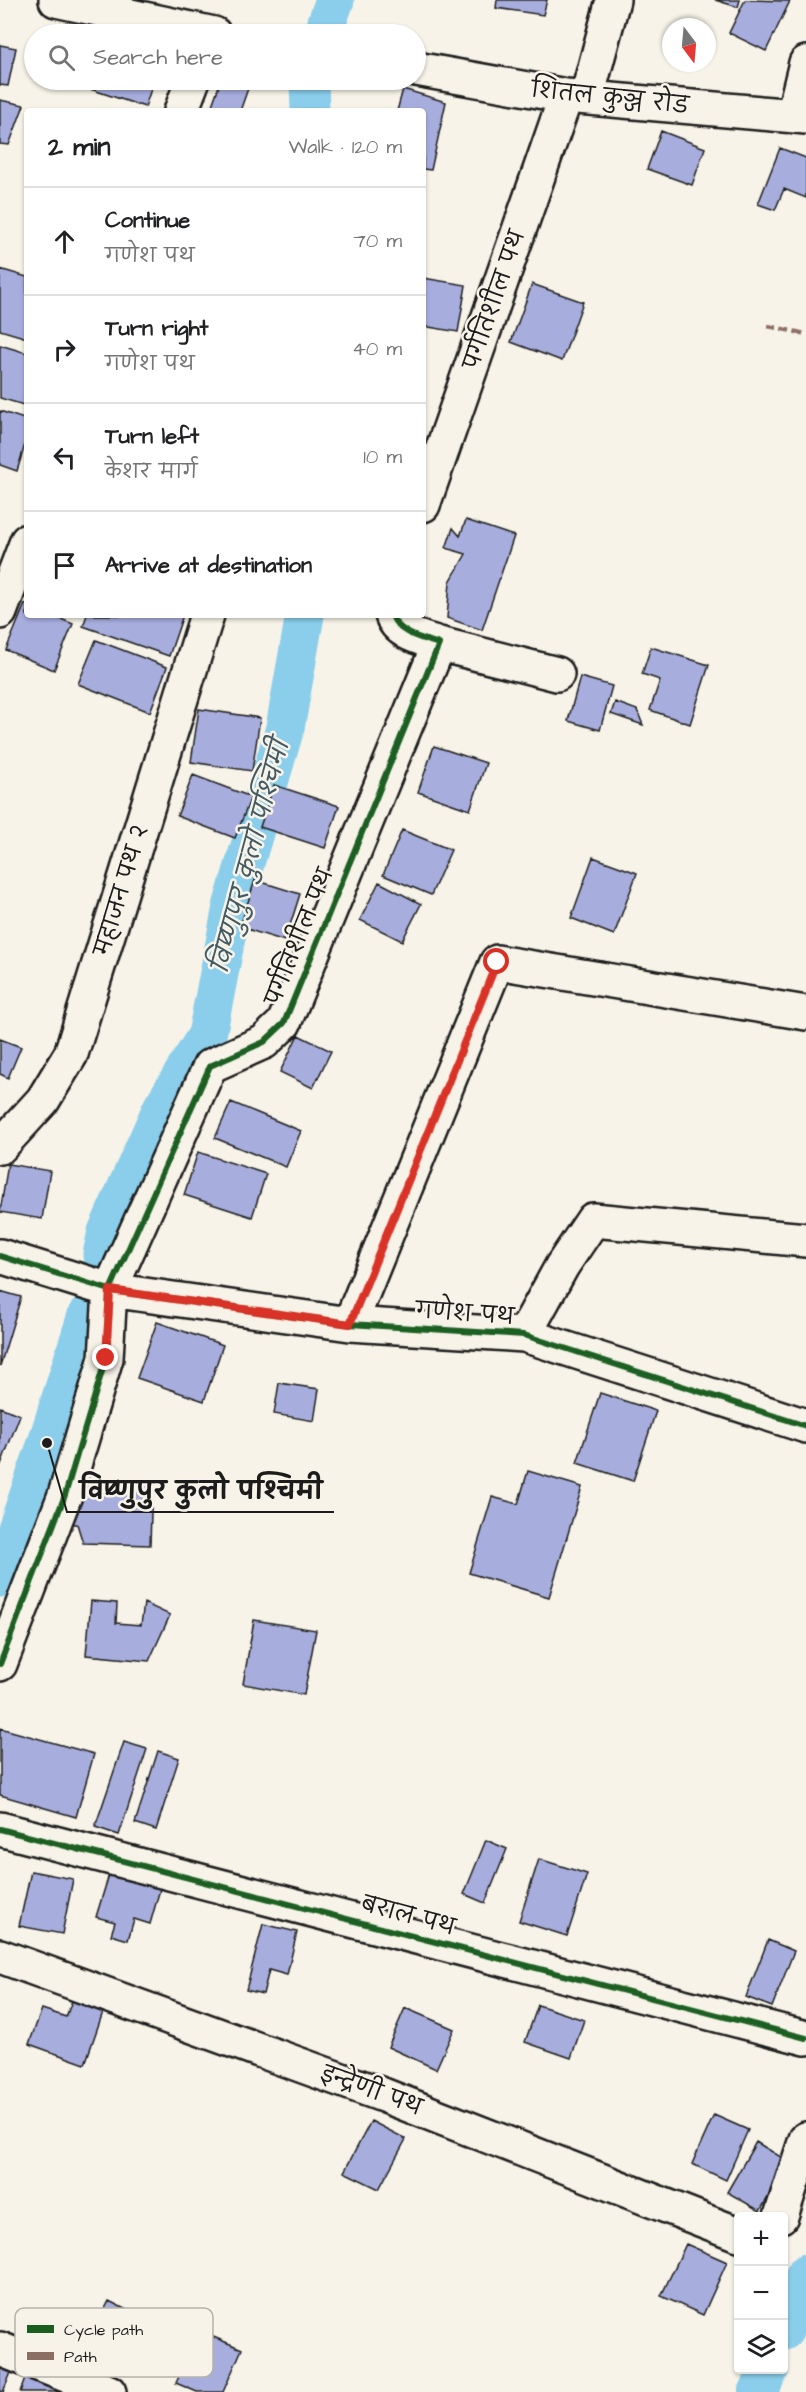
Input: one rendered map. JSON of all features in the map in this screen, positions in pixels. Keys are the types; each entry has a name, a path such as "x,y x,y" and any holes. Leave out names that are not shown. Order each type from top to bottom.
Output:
{"street":[{"path":"56,0 165,24"},
{"name":"पर्गतिशील पथ","path":"426,497 613,0"},
{"path":"799,117 806,63"},
{"name":"शितल कुञ्ज रोड","path":"426,71 576,96 799,117"},
{"path":"183,108 189,90"},
{"path":"0,612 24,549"},
{"name":"महाजन पथ २","path":"0,1148 43,1100 71,1054 206,618"},
{"path":"394,618 403,631 439,644 557,674"},
{"name":"पर्गतिशील पथ","path":"110,1290 210,1066 264,1042 284,1023 439,644"},
{"path":"350,1324 497,962 806,1013"},
{"name":"गणेश पथ","path":"524,1335 562,1266 593,1220 806,1240"},
{"name":"गणेश पथ","path":"0,1256 110,1290 350,1324 524,1335 806,1426"},
{"path":"0,1664 65,1495 106,1358 110,1290"},
{"name":"बराल पथ","path":"0,1829 806,2038"},
{"name":"इन्द्रेणी पथ","path":"0,1956 383,2095 734,2232"},
{"path":"783,2212 806,2139"},
{"path":"0,2349 15,2355"},
{"path":"71,2377 109,2392"}],"building":[{"path":"497,0 547,0 543,15 496,8"},
{"path":"715,0 740,0 738,7"},
{"path":"745,0 790,1 766,51 729,33"},
{"path":"0,45 16,48 8,86 0,85"},
{"path":"93,90 151,90 145,107"},
{"path":"217,90 247,90 241,108 211,108"},
{"path":"403,90 446,102 431,170 426,169 426,108 398,108"},
{"path":"0,100 24,105 9,145 0,144"},
{"path":"661,131 705,148 692,185 647,169"},
{"path":"780,148 806,158 806,198 784,189 775,210 758,204"},
{"path":"0,269 24,276 24,337 0,330"},
{"path":"426,278 466,285 458,332 426,327"},
{"path":"532,284 583,302 562,361 511,342"},
{"path":"0,345 24,352 24,405 0,398"},
{"path":"0,411 24,419 24,448 17,471 0,465"},
{"path":"466,520 514,536 482,630 447,618 450,582 466,554 446,548 453,528 460,536"},
{"path":"24,606 24,618 58,618 73,624 54,670 6,650"},
{"path":"86,618 182,618 169,656 83,626"},
{"path":"96,640 167,667 150,712 78,684"},
{"path":"651,647 709,665 690,724 650,710 660,680 642,674"},
{"path":"580,677 612,686 600,730 568,721"},
{"path":"615,702 637,710 643,725 611,714"},
{"path":"199,709 260,718 252,771 191,762"},
{"path":"434,746 486,763 470,810 418,792"},
{"path":"193,775 251,797 235,838 177,816"},
{"path":"274,785 339,806 325,848 260,827"},
{"path":"402,830 451,850 431,895 383,875"},
{"path":"593,857 637,873 614,935 571,918"},
{"path":"255,880 300,894 285,941 240,927"},
{"path":"379,882 421,904 402,941 360,920"},
{"path":"298,1035 331,1051 313,1088 280,1072"},
{"path":"0,1039 21,1047 8,1078 0,1074"},
{"path":"231,1102 301,1131 286,1167 215,1138"},
{"path":"198,1152 266,1174 252,1217 184,1195"},
{"path":"8,1164 50,1171 42,1219 0,1212"},
{"path":"0,1291 21,1297 0,1366"},
{"path":"157,1322 223,1345 204,1401 137,1378"},
{"path":"279,1383 319,1389 314,1421 274,1414"},
{"path":"600,1393 656,1411 633,1481 577,1463"},
{"path":"0,1407 20,1415 0,1467"},
{"path":"528,1471 582,1487 549,1597 469,1573 492,1497 518,1504"},
{"path":"85,1479 152,1481 150,1545 83,1543 77,1524 63,1524 65,1495 85,1496"},
{"path":"91,1601 117,1603 116,1623 141,1625 144,1603 170,1615 149,1661 86,1655"},
{"path":"254,1620 316,1630 304,1695 243,1684"},
{"path":"0,1728 94,1754 76,1817 0,1795"},
{"path":"124,1742 147,1749 119,1835 95,1827"},
{"path":"158,1751 179,1758 156,1830 135,1823"},
{"path":"486,1840 507,1849 485,1903 464,1894"},
{"path":"539,1859 587,1874 567,1936 519,1921"},
{"path":"111,1868 162,1882 150,1924 134,1919 128,1940 111,1935 115,1922 96,1917"},
{"path":"31,1871 73,1879 62,1934 19,1926"},
{"path":"263,1924 297,1932 287,1975 269,1970 263,1994 246,1990"},
{"path":"768,1940 794,1951 772,2007 746,1997"},
{"path":"72,2001 103,2012 85,2064 29,2044 42,2009 66,2017"},
{"path":"538,2005 584,2020 571,2058 525,2042"},
{"path":"405,2008 454,2029 436,2069 388,2047"},
{"path":"714,2115 748,2130 726,2180 692,2164"},
{"path":"371,2121 406,2139 379,2189 344,2172"},
{"path":"756,2142 789,2162 760,2211 727,2192"},
{"path":"686,2244 727,2262 703,2315 661,2296"},
{"path":"109,2301 123,2308 105,2308"},
{"path":"213,2337 242,2349 223,2392 197,2392 176,2383 179,2377 213,2377"},
{"path":"0,2357 15,2363 3,2392 0,2392"},
{"path":"26,2377 44,2377 63,2384 60,2392 20,2392"}],"waterway":[{"name":"विष्णुपुर कुलो पश्चिमी","path":"327,22 335,0"},
{"name":"विष्णुपुर कुलो पश्चिमी","path":"309,90 310,108"},
{"name":"विष्णुपुर कुलो पश्चिमी","path":"102,1255 107,1232 162,1108 207,1035 232,907 285,728 304,618"},
{"name":"विष्णुपुर कुलो पश्चिमी","path":"0,1578 47,1443 87,1315"},
{"path":"788,2320 806,2273"},
{"path":"758,2392 767,2374"}],"marked path":[{"path":"768,326 806,334"}],"cycle path":[{"path":"0,1664 65,1495 106,1358 110,1290 210,1066 264,1042 284,1023 439,644 405,631 399,627 394,618"},
{"path":"0,1256 110,1290 350,1324 524,1335 806,1426"},
{"path":"0,1829 806,2038"}],"place":[{"name":"विष्णुपुर कुलो पश्चिमी","path":"47,1443"}],"route":[{"path":"106,1358 110,1290 350,1324 497,962"}]}
